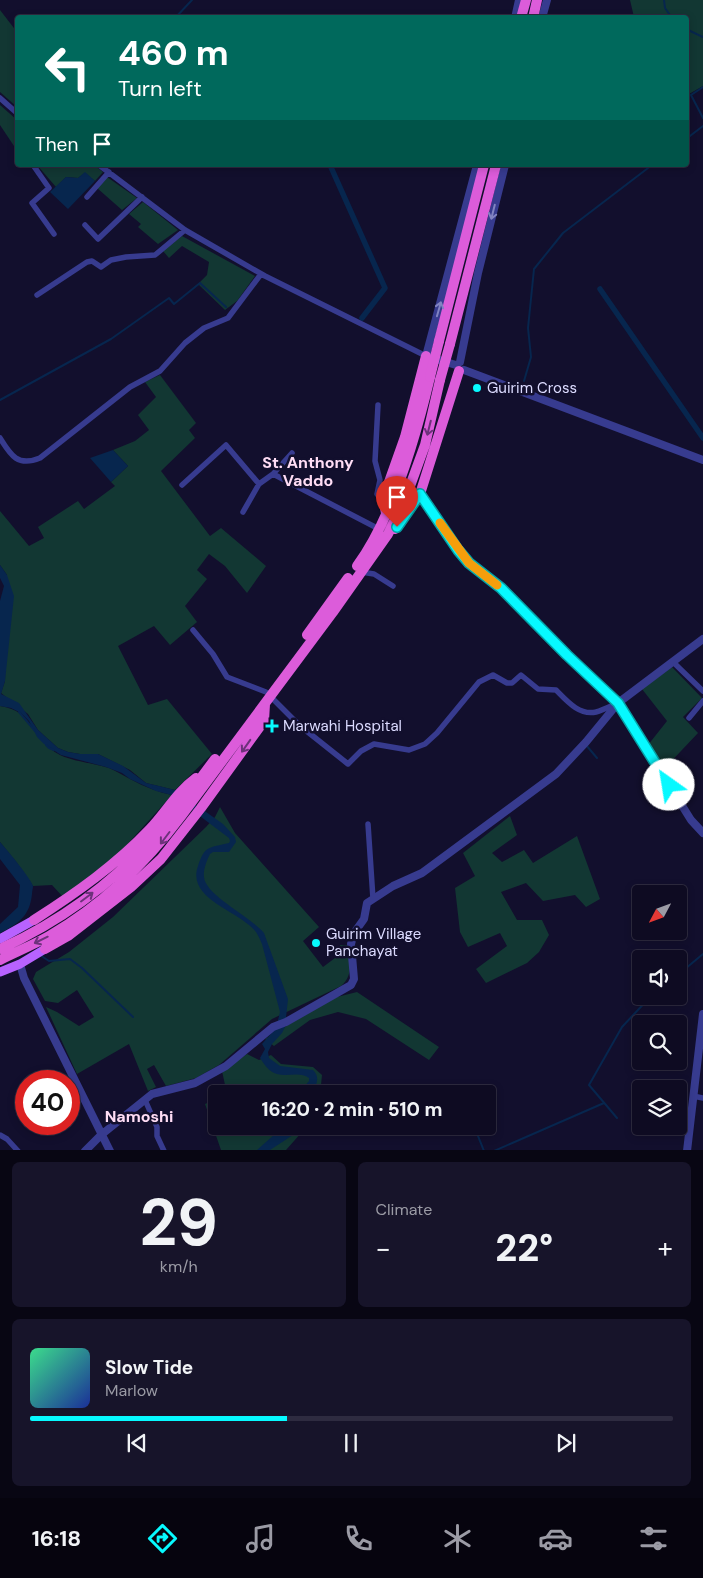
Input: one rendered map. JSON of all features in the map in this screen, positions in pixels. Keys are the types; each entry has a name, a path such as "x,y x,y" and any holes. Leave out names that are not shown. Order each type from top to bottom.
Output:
{"highway":[{"path":"522,15 526,0"},
{"path":"534,15 537,0"},
{"path":"0,960 48,937 94,907 160,845 267,697 361,572 383,531 386,513 420,419 483,167"},
{"path":"0,948 46,926 88,897 132,860 152,839 267,697 406,497 424,445 495,167"},
{"path":"386,513 382,500 405,438 426,356"},
{"path":"383,531 396,528 420,494 460,367"},
{"path":"45,949 68,936 131,887 160,859 201,808 264,720 267,697"},
{"path":"34,920 113,865 150,829 183,788 208,768"}],"main road":[{"path":"1,936 19,929 34,920"},
{"path":"0,978 45,949"},
{"path":"0,972 16,966"}],"street":[{"path":"516,15 520,0"},
{"path":"543,15 547,0"},
{"path":"0,98 15,111"},
{"path":"34,167 49,188 32,203 54,234"},
{"path":"102,167 185,230 262,274 426,356 460,367 703,460"},
{"path":"426,356 476,167"},
{"path":"460,367 478,273 504,167"},
{"path":"87,197 109,172"},
{"path":"85,225 98,239 142,198"},
{"path":"37,295 87,262 92,261 101,266 111,260 155,255 185,230"},
{"path":"0,438 6,448 19,461 29,463 40,458 130,387 160,371 185,343 204,328 228,318 262,274"},
{"path":"378,405 374,461 380,480 377,494 382,500"},
{"path":"182,485 226,445 259,484"},
{"path":"243,512 259,484 273,474 292,454"},
{"path":"273,474 383,531"},
{"path":"420,494 469,563 501,588 567,655 618,703 691,820 703,833"},
{"path":"361,572 374,574 393,586"},
{"path":"193,630 213,654 227,677 267,697 348,764 360,752 374,744 409,750 426,744 479,682 492,675 508,683 512,683 521,675 538,689 556,690 582,712 595,713 618,703 703,639"},
{"path":"673,662 703,691"},
{"path":"689,718 703,701"},
{"path":"85,1150 101,1134 152,1094 195,1083 226,1066 273,1027 286,1022 350,985 354,979 351,944 354,933 364,919 367,903 393,886 422,873 556,774 586,742 618,703"},
{"path":"368,824 373,899"},
{"path":"16,966 24,978 110,1150"},
{"path":"687,1150 703,1014"},
{"path":"694,1096 703,1098"},
{"path":"145,1100 157,1127 158,1136 164,1150"},
{"path":"0,1135 18,1150"}],"green space":[{"path":"630,0 703,0 703,86 689,94 689,15 634,15"},
{"path":"0,10 15,29 15,105 0,92"},
{"path":"0,105 15,118 15,148 0,125"},
{"path":"39,167 97,167 103,172 95,181 85,173 78,178 66,177 56,187"},
{"path":"107,177 137,198 122,210 97,188"},
{"path":"143,202 178,230 158,244 138,227 141,224 129,214"},
{"path":"182,236 255,276 237,301 225,310 198,284 207,275 209,262 182,246 169,258 163,251"},
{"path":"160,375 196,423 189,430 195,438 161,471 210,536 221,528 266,566 247,593 225,566 209,554 197,570 207,579 185,606 197,622 170,645 154,626 118,646 148,705 167,699 212,754 175,790 146,783 130,770 98,754 80,754 58,748 38,730 28,714 1,693 5,681 7,575 0,565 0,511 29,546 44,538 38,527 78,501 84,509 115,486 111,482 128,466 113,450 135,441 149,430 138,415 156,397 145,382"},
{"path":"672,667 702,698 683,717 698,733 664,769 648,745 667,721 642,689"},
{"path":"0,706 20,714 27,720 43,742 60,755 109,768 137,783 172,795 114,859 63,897 52,885 33,886 0,842"},
{"path":"220,807 235,833 319,927 303,941 323,967 339,955 340,945 348,945 350,967 348,977 341,986 272,1019 219,1065 196,1078 166,1086 154,1065 147,1069 156,1087 148,1091 129,1044 80,1072 80,1070 75,1070 46,1007 79,1026 94,1017 77,990 58,1003 45,1001 33,979 36,972 69,952 113,917 215,817"},
{"path":"510,816 517,835 492,853 502,862 524,850 533,863 577,836 600,899 586,907 575,895 543,901 526,883 501,892 517,920 542,920 549,935 539,952 527,963 486,983 476,969 507,946 500,933 468,947 460,932 455,888 475,876 463,853"},
{"path":"357,992 439,1047 429,1060 366,1019 338,1012 310,1020 274,1046 265,1039 333,998"},
{"path":"247,1054 259,1060 271,1055 281,1064 313,1067 322,1075 321,1085 225,1085 222,1071"},
{"path":"216,1135 299,1135 286,1150 221,1150"}],"water":[{"path":"85,172 95,181 68,209 50,192 66,177 78,178"},
{"path":"113,450 128,466 111,482 90,458"},
{"path":"0,565 7,575 14,596 5,681 1,694 19,703 38,730 58,748 80,754 98,754 123,766 146,783 175,790 223,824 235,837 236,842 229,852 213,852 210,854 205,868 204,877 206,884 220,898 264,933 288,999 285,1027 272,1044 268,1052 269,1058 280,1066 313,1070 317,1076 316,1085 306,1085 309,1078 302,1075 274,1073 267,1068 260,1058 265,1049 262,1044 276,1028 280,1012 262,944 254,929 213,901 199,886 196,876 203,854 209,848 229,843 229,838 172,795 156,791 130,779 122,773 106,767 61,755 37,737 29,721 21,713 11,708 0,706 0,601 4,586 0,578"},
{"path":"0,842 23,870 33,886 31,901 26,913 13,926 0,933 0,924 18,907 20,885 0,859"},
{"path":"274,1135 293,1135 270,1150 257,1150"}],"waterway":[{"path":"178,15 192,0"},
{"path":"664,0 665,8 670,15"},
{"path":"689,30 703,37"},
{"path":"703,87 691,95 703,118"},
{"path":"689,137 703,126"},
{"path":"331,167 385,288 362,318"},
{"path":"524,381 531,357 528,328 534,269 563,233 649,167"},
{"path":"0,400 111,339 169,298 174,304 200,283 226,307"},
{"path":"600,289 703,438"},
{"path":"19,712 35,731"},
{"path":"46,745 54,750"},
{"path":"586,745 597,758"},
{"path":"153,786 165,789"},
{"path":"687,967 703,954"},
{"path":"40,955 49,961 70,959 82,968 133,1017"},
{"path":"617,1118 589,1085 622,1027 643,1005"},
{"path":"496,1150 604,1103"},
{"path":"478,1135 484,1150"}],"slow traffic":[{"path":"440,523 469,563 497,585"}],"place":[{"name":"Guirim Cross","path":"477,388"},
{"name":"Marwahi Hospital","path":"272,726"},
{"name":"Guirim Village Panchayat","path":"316,943"}],"district":[{"name":"St. Anthony Vaddo","path":"308,471"},
{"name":"Namoshi","path":"139,1116"}],"route":[{"path":"397,527 420,494 469,563 501,588 567,655 618,703 669,785"}]}
